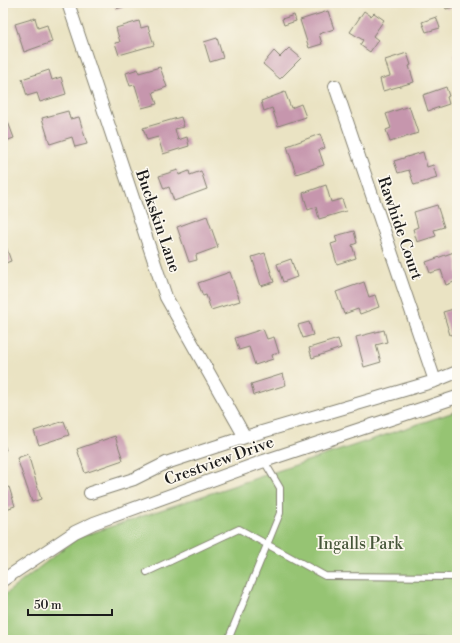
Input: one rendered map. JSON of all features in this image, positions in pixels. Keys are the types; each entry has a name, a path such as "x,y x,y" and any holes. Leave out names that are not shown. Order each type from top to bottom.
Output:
{"street":[{"name":"Buckskin Lane","path":"68,3 166,297 245,437"},
{"name":"Rawhide Court","path":"335,86 435,381"},
{"name":"Crestview Drive","path":"90,493 134,479 166,463 245,437 435,381 457,372"},
{"name":"Crestview Drive","path":"3,580 75,532 94,523 264,461 457,397"}],"lane":[{"path":"228,640 280,513 280,488 264,461"},
{"path":"147,572 238,529 326,576 457,577"}],"green space":[{"name":"Ingalls Park","path":"457,411 457,640 3,640 3,596 77,538"}],"building":[{"path":"114,3 125,3 126,6 116,9"},
{"path":"444,3 457,3 457,6 446,9"},
{"path":"328,11 334,29 319,34 322,44 309,48 300,20"},
{"path":"364,11 371,16 374,13 384,20 373,36 378,40 370,52 360,45 363,40 350,32"},
{"path":"294,15 296,21 284,25 282,19"},
{"path":"436,17 440,28 426,32 422,22"},
{"path":"35,18 38,28 47,25 52,42 24,52 15,24"},
{"path":"139,21 141,28 148,26 154,45 119,55 115,43 120,42 116,28"},
{"path":"217,38 223,58 210,62 204,42"},
{"path":"289,48 301,58 280,79 263,64 274,51 280,57"},
{"path":"407,53 414,82 383,91 380,79 390,76 385,60"},
{"path":"457,54 457,64 454,55"},
{"path":"160,67 167,87 153,92 157,104 142,108 135,85 130,86 126,73 138,69 139,73"},
{"path":"49,70 52,80 61,77 66,94 40,102 37,93 27,96 22,79"},
{"path":"446,87 449,96 447,97 449,104 428,111 423,95"},
{"path":"285,92 291,108 301,104 306,117 278,126 272,108 264,111 261,101"},
{"path":"409,106 418,133 390,142 386,130 391,128 386,114"},
{"path":"68,111 70,119 79,117 87,144 75,147 72,137 50,144 42,118"},
{"path":"181,117 184,127 175,129 178,140 187,137 189,146 163,154 158,137 147,140 143,128"},
{"path":"8,122 14,138 3,142 3,124"},
{"path":"320,134 325,148 319,150 324,165 296,174 287,146"},
{"path":"423,152 427,167 433,165 437,178 414,185 409,170 398,173 394,161"},
{"path":"178,170 179,175 189,171 190,175 201,171 207,189 174,201 169,187 164,189 159,176"},
{"path":"326,185 331,202 342,199 346,211 319,219 316,207 308,210 303,193"},
{"path":"437,205 444,227 434,230 436,236 417,242 413,229 418,227 414,212"},
{"path":"207,216 218,247 196,255 197,260 189,262 177,227"},
{"path":"354,231 357,243 352,245 356,258 337,264 331,244 337,242 335,236"},
{"path":"3,238 11,261 3,264"},
{"path":"454,252 457,262 457,281 446,285 441,270 430,273 426,262"},
{"path":"265,253 274,282 261,286 252,257"},
{"path":"291,259 297,277 283,282 277,264"},
{"path":"230,272 240,301 211,310 206,295 203,296 198,283"},
{"path":"364,282 369,297 375,295 379,307 360,314 358,309 344,314 336,292"},
{"path":"457,308 457,333 450,335 443,312"},
{"path":"309,322 313,335 303,338 298,325"},
{"path":"263,329 267,339 274,337 279,353 272,355 273,359 255,365 249,347 239,350 235,338"},
{"path":"384,330 387,342 376,345 381,362 364,367 356,337"},
{"path":"338,339 341,348 312,358 309,348"},
{"path":"283,374 286,385 254,395 251,384"},
{"path":"64,421 69,435 39,445 34,431"},
{"path":"115,436 123,460 85,473 77,449"},
{"path":"3,441 6,450 3,451"},
{"path":"28,454 41,499 32,502 17,458"},
{"path":"9,487 15,506 3,510 3,489"}]}
